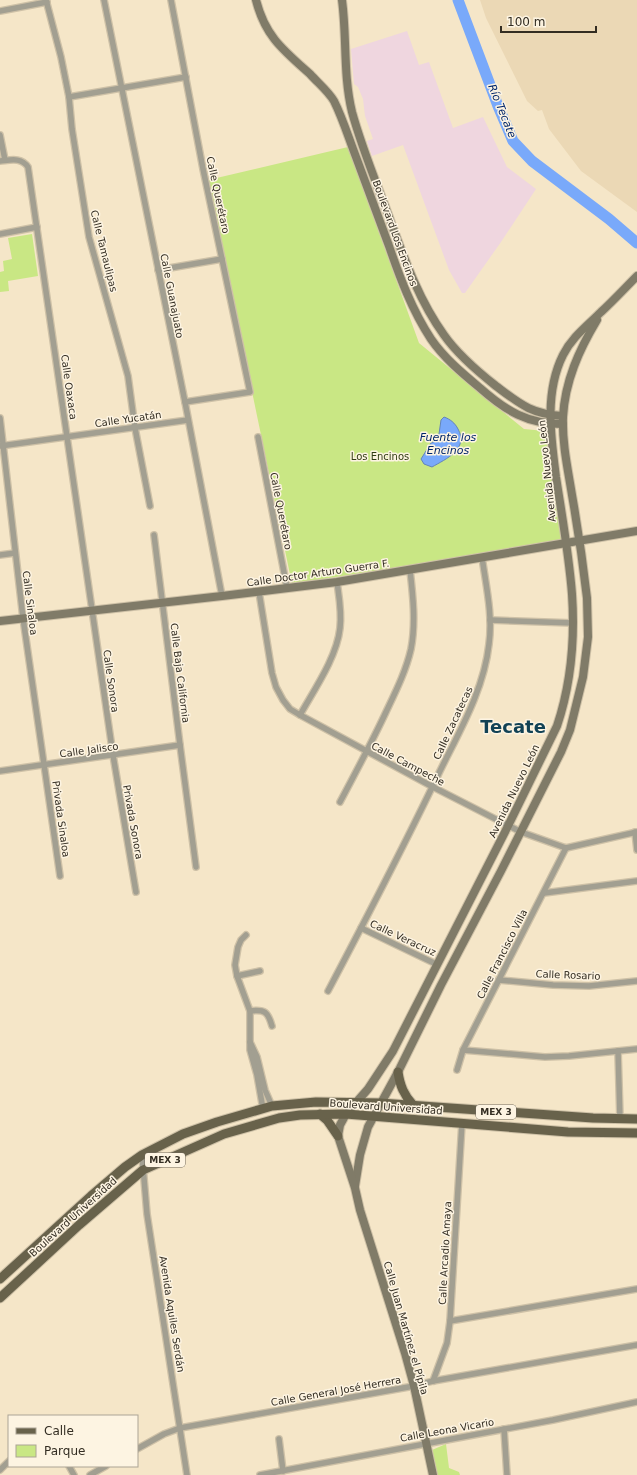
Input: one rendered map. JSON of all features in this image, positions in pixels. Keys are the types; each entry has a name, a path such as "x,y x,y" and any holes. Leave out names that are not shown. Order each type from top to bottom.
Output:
{"main road":[{"name":"Boulevard Los Encinos","path":"256,0 264,25 273,38 319,82 333,100 350,141 410,301 432,340 453,366 512,413 529,420 550,424 563,420"},
{"name":"Boulevard Los Encinos","path":"342,0 348,85 352,112 368,161 407,265 426,307 444,336 454,348 488,380 529,409 563,420"},
{"path":"397,268 407,265"},
{"path":"601,312 637,276"},
{"name":"Avenida Nuevo León","path":"355,1103 375,1079 393,1051 436,964 508,826 557,726 562,709 570,666 573,623 572,594 550,415 554,381 563,355 578,333 601,312"},
{"name":"Avenida Nuevo León","path":"380,1103 398,1072 521,832 561,752 570,730 584,677 588,620 587,598 567,461 563,420 567,391 574,363 601,312"},
{"name":"Calle Doctor Arturo Guerra F.","path":"0,621 337,582 565,542 637,531"},
{"path":"398,1072 403,1092 413,1106"},
{"name":"Boulevard Universidad","path":"0,1279 91,1196 125,1167 142,1155 183,1134 268,1107 316,1102 380,1103 592,1118 637,1119"},
{"path":"338,1136 340,1125 346,1114 355,1103"},
{"name":"Calle Juan Martínez el Pípila","path":"355,1188 363,1142 380,1103"},
{"path":"320,1114 327,1120 338,1136"},
{"name":"Boulevard Universidad","path":"0,1298 79,1225 143,1170 224,1134 279,1118 300,1115 346,1114 568,1132 637,1133"},
{"path":"568,1132 569,1126 574,1122 592,1118"},
{"name":"Calle Juan Martínez el Pípila","path":"338,1136 405,1353 414,1386 433,1475"}],"street":[{"name":"Calle Guanajuato","path":"104,0 185,402 222,596"},
{"name":"Calle Querétaro","path":"171,0 250,392 185,402"},
{"path":"0,11 47,1"},
{"name":"Calle Tamaulipas","path":"47,1 69,97 72,129 90,237 128,376 135,428 150,506"},
{"path":"69,97 186,77"},
{"path":"0,135 2,160"},
{"name":"Calle Oaxaca","path":"2,160 16,159 28,167 92,610"},
{"path":"0,234 37,227"},
{"path":"158,270 222,258"},
{"name":"Calle Sinaloa","path":"0,418 1,446 22,618 44,765"},
{"name":"Calle Yucatán","path":"1,446 188,420"},
{"name":"Calle Querétaro","path":"258,437 287,588"},
{"path":"154,535 162,603"},
{"path":"0,555 15,553"},
{"name":"Calle Zacatecas","path":"328,991 433,787 477,694 485,670 490,644 490,620 482,557"},
{"path":"340,802 367,752 403,677 411,649 414,626 414,597 410,570"},
{"path":"300,715 327,666 336,645 340,629 341,608 337,582"},
{"name":"Calle Campeche","path":"259,592 272,673 276,687 290,709 367,752 508,826 566,848"},
{"name":"Calle Baja California","path":"162,603 196,867"},
{"name":"Calle Sonora","path":"92,610 113,756"},
{"path":"490,620 573,623"},
{"name":"Calle Jalisco","path":"0,771 113,756 180,745"},
{"name":"Privada Sonora","path":"113,756 136,892"},
{"name":"Privada Sinaloa","path":"44,765 60,876"},
{"path":"566,848 636,832 637,850"},
{"name":"Calle Francisco Villa","path":"457,1070 463,1050 566,848"},
{"path":"544,893 637,881"},
{"name":"Calle Veracruz","path":"361,928 436,964"},
{"path":"246,935 241,940 236,955 235,964 237,976 250,1011 250,1050 268,1107"},
{"path":"237,976 260,971"},
{"name":"Calle Rosario","path":"499,980 553,985 589,986 637,981"},
{"path":"250,1011 258,1010 265,1012 270,1019 272,1026"},
{"path":"250,1042 257,1057 268,1107"},
{"path":"463,1050 545,1057 637,1049"},
{"path":"618,1050 620,1119"},
{"name":"Calle Arcadio Amaya","path":"433,1381 447,1343 450,1322 462,1123"},
{"name":"Avenida Aquiles Serdán","path":"142,1155 147,1214 188,1475"},
{"path":"450,1322 637,1289"},
{"name":"Calle General José Herrera","path":"138,1448 164,1434 180,1428 637,1345"},
{"name":"Calle Leona Vicario","path":"260,1475 553,1420 637,1402"},
{"path":"504,1429 507,1475"},
{"path":"279,1439 283,1470"},
{"path":"0,1470 8,1462"},
{"path":"90,1475 104,1467"}],"shaded area":[{"path":"480,0 637,0 637,212 581,171 549,129 542,110 538,111 527,101 486,18"},
{"path":"407,31 419,65 429,62 453,128 483,117 507,167 536,189 465,293 462,293 449,270 403,145 372,156 367,141 373,139 365,116 363,99 358,87 354,84 351,49"}],"green space":[{"name":"Los Encinos","path":"348,147 419,343 524,429 545,431 562,541 292,584 208,180"},
{"path":"32,234 38,276 8,281 9,291 0,292 0,272 4,271 3,261 12,259 8,238"},
{"path":"446,1444 449,1468 459,1472 460,1475 437,1475 432,1450"}],"water":[{"name":"Fuente los Encinos","path":"444,417 457,427 461,436 461,442 458,448 449,457 432,467 424,464 421,459 431,443 437,440 441,420"}],"waterway":[{"name":"Río Tecate","path":"458,0 498,106 513,141 532,161 609,219 637,243"}],"district":[{"name":"Tecate","path":"513,726"}]}
